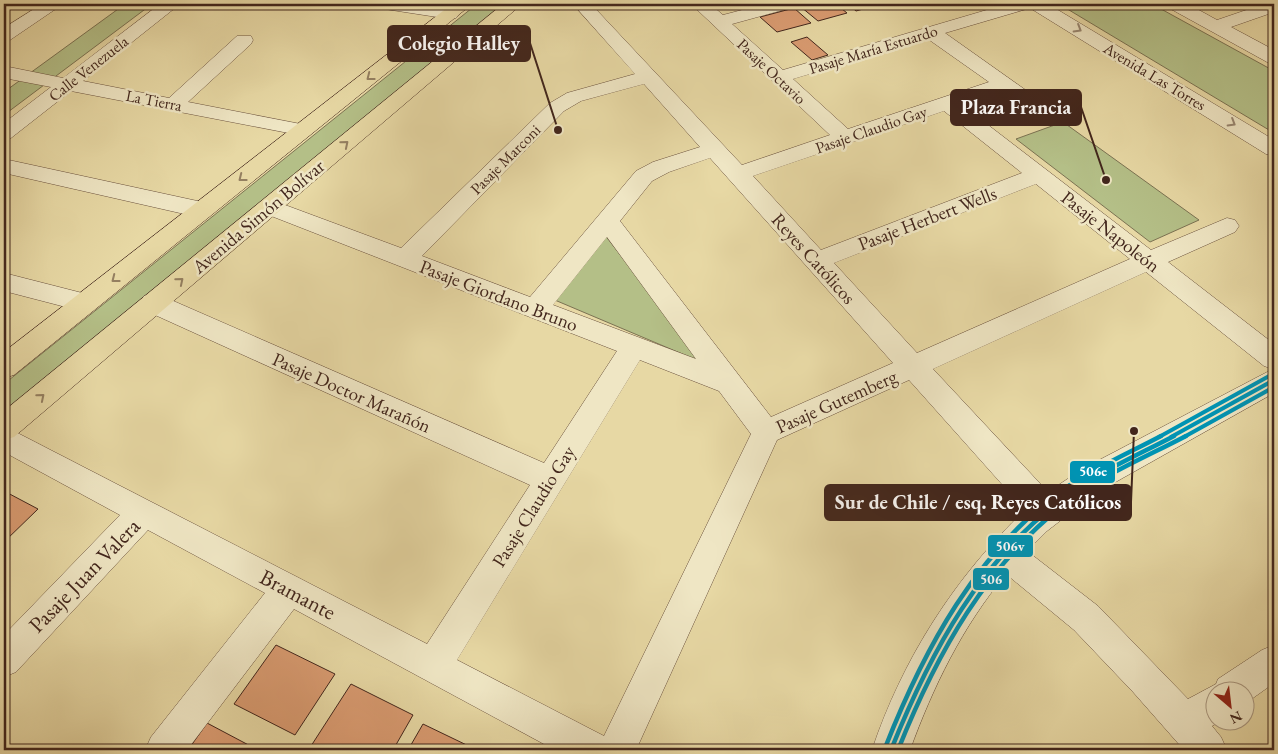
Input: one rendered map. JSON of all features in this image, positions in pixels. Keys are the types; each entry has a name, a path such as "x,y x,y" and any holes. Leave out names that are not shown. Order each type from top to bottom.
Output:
{"main road":[{"name":"Avenida Simón Bolívar","path":"4,428 513,4"},
{"name":"Avenida Simón Bolívar","path":"4,367 456,9"}],"street":[{"path":"4,36 54,4"},
{"name":"Calle Venezuela","path":"4,133 171,4"},
{"path":"385,4 456,9"},
{"name":"Reyes Católicos","path":"582,4 1046,512"},
{"name":"Pasaje Octavio","path":"700,4 845,138"},
{"path":"719,22 784,4"},
{"name":"Pasaje María Estuardo","path":"779,77 1025,4"},
{"name":"Avenida Las Torres","path":"1036,4 1274,149"},
{"path":"1175,4 1274,58"},
{"path":"1216,26 1274,6"},
{"path":"931,32 1044,112"},
{"path":"174,104 244,40"},
{"name":"La Tierra","path":"4,72 304,130"},
{"name":"Pasaje Marconi","path":"405,259 557,107 574,97 648,76"},
{"name":"Pasaje Claudio Gay","path":"737,174 1004,84"},
{"name":"Pasaje Napoleón","path":"947,103 1274,359"},
{"path":"535,309 648,172 714,149"},
{"path":"4,166 202,210"},
{"name":"Pasaje Herbert Wells","path":"816,261 1038,175"},
{"name":"Pasaje Giordano Bruno","path":"269,207 729,383"},
{"path":"607,221 766,432"},
{"name":"Pasaje Gutemberg","path":"617,750 766,432 1227,226"},
{"path":"4,282 85,303"},
{"name":"Pasaje Doctor Marañón","path":"153,303 550,480"},
{"name":"Pasaje Claudio Gay","path":"432,666 634,347"},
{"path":"891,750 912,696 940,641 970,594 1004,553 1046,512 1097,477 1274,380"},
{"name":"Bramante","path":"4,438 592,750"},
{"name":"Pasaje Juan Valera","path":"4,660 144,512"},
{"path":"1004,553 1086,618 1146,679 1208,750"},
{"path":"164,750 289,590"},
{"path":"1245,682 1274,662"},
{"path":"1184,723 1206,709"}],"green space":[{"path":"125,4 152,4 4,115 4,92"},
{"path":"477,4 503,4 4,418 4,384"},
{"path":"1059,4 1152,4 1274,71 1274,133"},
{"path":"1063,122 1199,220 1150,242 1016,139"},
{"path":"604,234 706,364 550,298"}],"building":[{"path":"812,4 836,4 847,13 818,21 801,7"},
{"path":"848,4 881,4 856,11"},
{"path":"794,8 811,23 777,32 760,17"},
{"path":"807,37 828,55 812,60 791,42"},
{"path":"4,491 38,509 4,542"},
{"path":"276,645 335,674 295,735 234,704"},
{"path":"351,684 413,715 393,750 320,750 311,746"},
{"path":"207,723 258,750 188,750"},
{"path":"423,724 477,750 408,750"}],"transit line":[{"name":"506e","path":"885,748 916,674 955,606 978,573 1032,515 1063,490 1082,478 1271,375"},
{"name":"506v","path":"891,750 922,678 960,610 1008,548 1035,521 1085,483 1274,380"},
{"name":"506","path":"898,750 928,680 966,614 1012,553 1039,526 1088,488 1274,387"}],"place":[{"name":"Colegio Halley","path":"558,130"},
{"name":"Plaza Francia","path":"1106,180"},
{"name":"Sur de Chile / esq. Reyes Católicos","path":"1134,431"}]}
